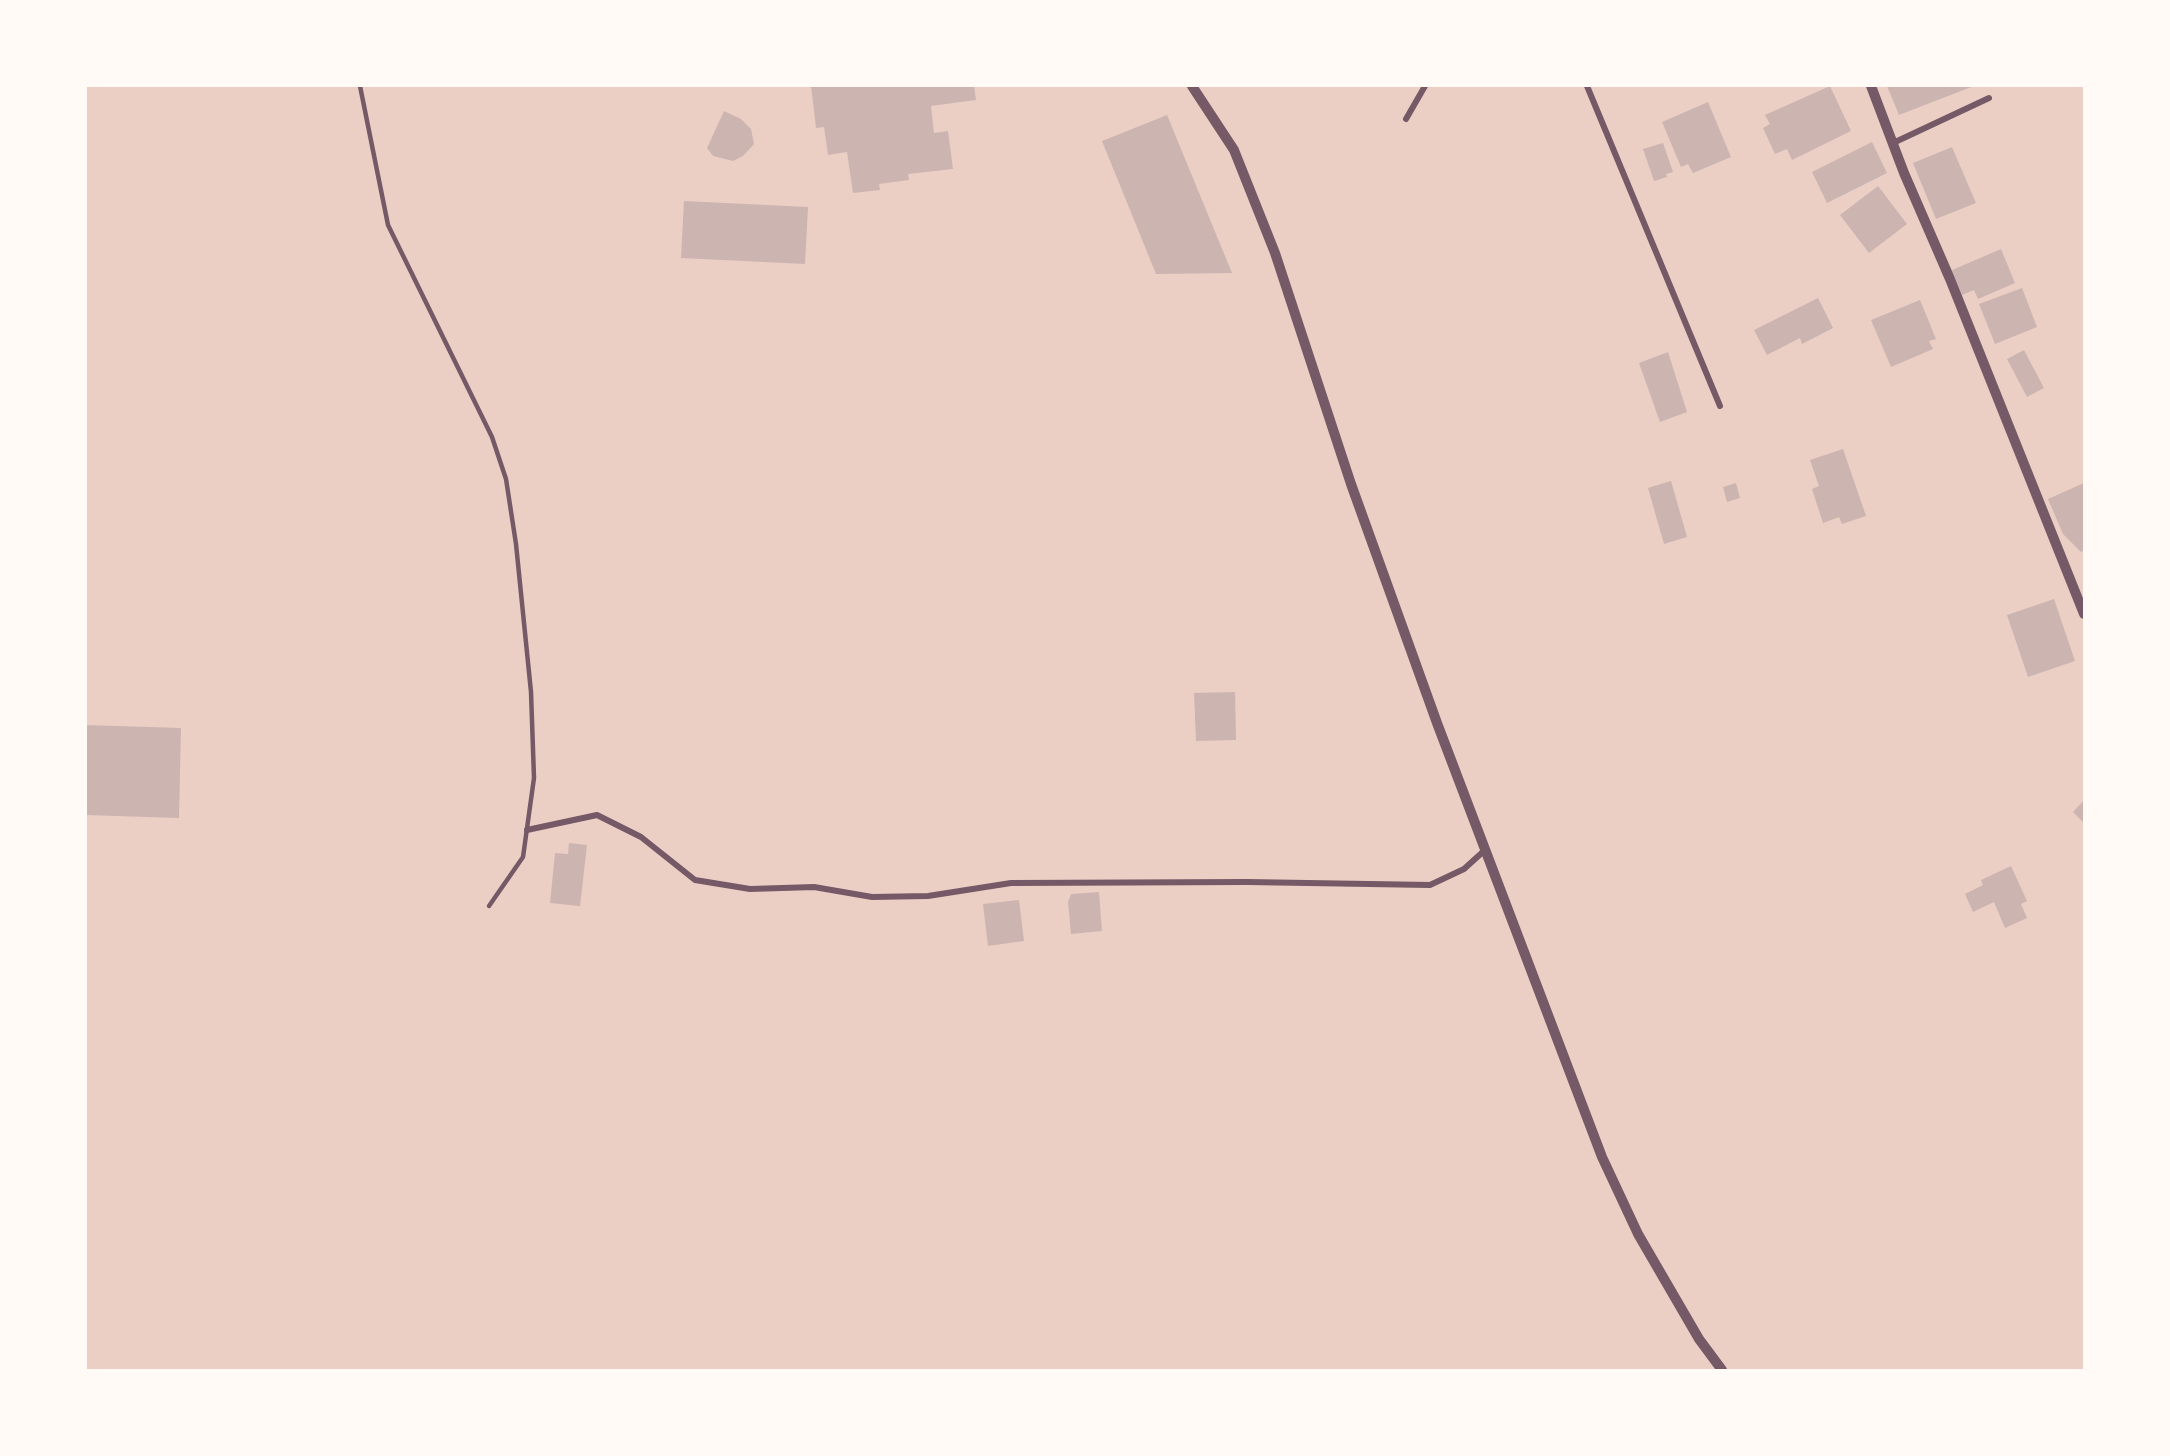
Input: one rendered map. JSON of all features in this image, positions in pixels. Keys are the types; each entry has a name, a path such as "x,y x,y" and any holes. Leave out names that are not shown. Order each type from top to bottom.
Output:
{"street":[{"path":"1192,86 1234,150 1275,253 1351,484 1485,850 1602,1157 1638,1234 1699,1339 1722,1371"},
{"path":"1406,119 1425,86"},
{"path":"1587,86 1719,406"},
{"path":"1871,86 2085,614"},
{"path":"1893,143 1989,98"},
{"path":"527,831 597,815 641,837 695,880 750,889 814,887 872,897 928,896 1011,883 1259,882 1430,885 1464,869 1485,850"}],"lane":[{"path":"360,86 388,225 492,437 506,479 516,544 531,692 534,778 523,857 489,906"}],"shaded area":[{"path":"86,86 2084,86 2084,1370 86,1370"}],"building":[{"path":"811,86 974,86 976,100 931,106 934,133 948,131 953,169 908,174 909,180 879,184 880,190 853,193 847,152 828,155 824,127 816,128"},
{"path":"1830,86 1851,131 1792,160 1787,149 1775,154 1763,128 1770,124 1765,115"},
{"path":"1887,86 1974,86 1899,115"},
{"path":"1708,102 1731,157 1693,173 1688,164 1681,167 1662,122"},
{"path":"724,111 741,119 751,129 754,144 743,156 733,161 713,156 707,148"},
{"path":"1167,115 1232,273 1156,274 1102,141"},
{"path":"1872,142 1887,173 1827,203 1812,172"},
{"path":"1663,143 1673,172 1666,174 1667,177 1654,181 1643,149"},
{"path":"1952,147 1976,203 1936,219 1913,163"},
{"path":"1878,186 1907,224 1869,253 1840,215"},
{"path":"684,201 808,207 805,264 681,258"},
{"path":"2001,249 2015,283 1978,299 1974,290 1962,295 1952,270"},
{"path":"2022,288 2037,327 1995,344 1979,304"},
{"path":"1818,298 1833,328 1802,344 1800,338 1767,355 1754,330"},
{"path":"1920,300 1936,339 1929,341 1933,349 1891,367 1871,320"},
{"path":"2024,350 2044,388 2027,397 2007,359"},
{"path":"1668,352 1687,412 1660,422 1639,363"},
{"path":"1843,449 1866,516 1842,524 1839,517 1823,523 1812,489 1819,486 1810,460"},
{"path":"1671,481 1687,537 1664,544 1648,488"},
{"path":"1736,483 1740,498 1727,502 1723,487"},
{"path":"2084,483 2084,550 2081,552 2063,534 2048,499"},
{"path":"2054,599 2075,661 2028,677 2007,615"},
{"path":"1235,692 1236,740 1196,741 1194,693"},
{"path":"86,725 181,728 179,818 86,815"},
{"path":"2084,800 2084,823 2073,812"},
{"path":"569,843 587,845 580,906 550,903 555,853 568,854"},
{"path":"2011,866 2027,901 2021,904 2027,918 2005,928 1994,902 1973,912 1965,894 1983,885 1981,880"},
{"path":"1099,892 1102,931 1071,934 1068,902 1071,894"},
{"path":"1019,900 1024,941 988,946 983,904"}]}
